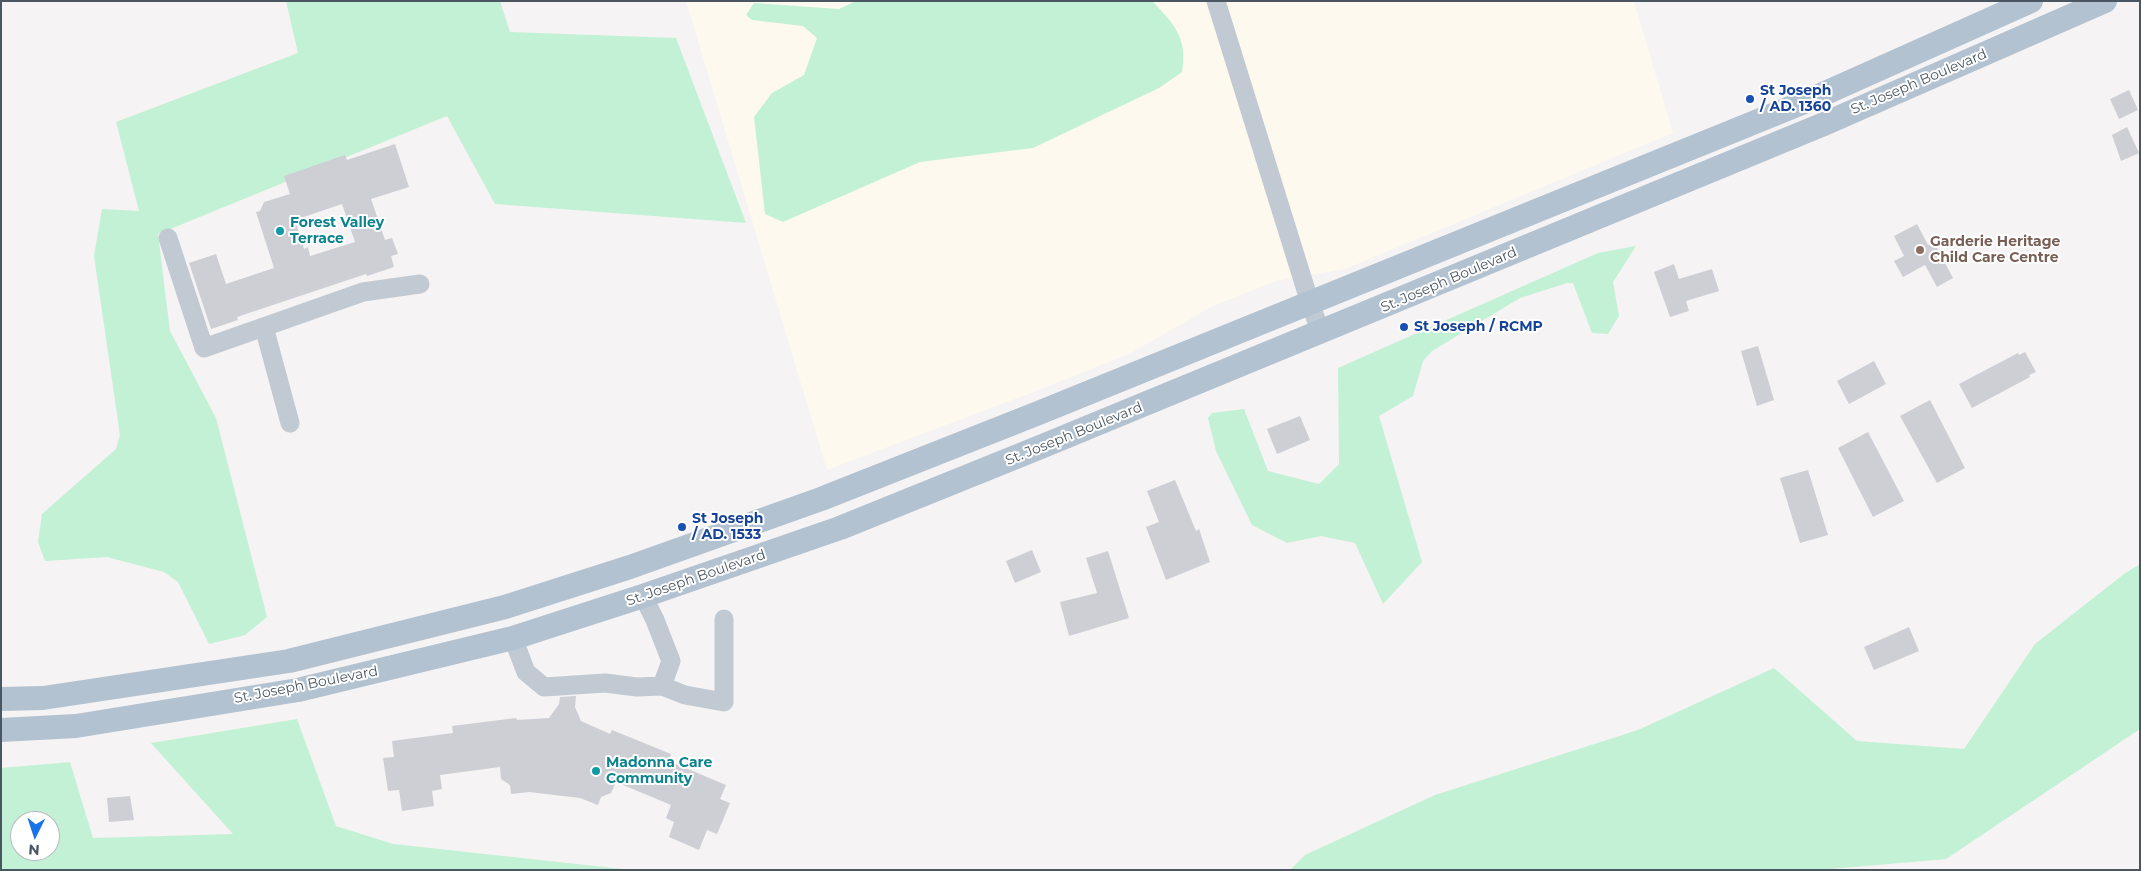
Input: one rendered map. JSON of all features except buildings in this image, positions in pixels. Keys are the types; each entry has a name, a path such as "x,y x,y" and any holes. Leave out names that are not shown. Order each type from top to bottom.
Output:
{"main road":[{"name":"St. Joseph Boulevard","path":"1,699 43,698 289,661 504,607 630,567 821,498 1046,410 1812,99 2031,1"},
{"name":"St. Joseph Boulevard","path":"1,730 76,726 298,690 513,638 643,596 840,528 1321,333 1824,124 2100,2"},
{"path":"1812,99 1824,124"},
{"path":"1046,410 1060,439"},
{"path":"630,567 643,596"}],"lane":[{"path":"1216,1 1321,333"},
{"path":"168,238 204,348 363,292 420,284"},
{"path":"264,327 290,423"},
{"path":"643,596 655,620 671,661 662,686"},
{"path":"513,638 526,672 544,687 604,682 637,687 662,686 685,695 724,702 724,619"}],"shaded area":[{"path":"686,1 1634,1 1673,133 1345,269 1276,281 1213,306 1131,353 827,470"}],"green space":[{"path":"286,1 500,1 510,32 676,38 746,223 495,204 447,116 158,234 170,331 216,418 267,617 245,635 209,644 178,582 164,572 107,557 45,561 38,542 42,514 116,449 120,435 94,256 102,209 139,211 116,122 298,53"},
{"path":"856,1 1152,1 1178,32 1183,50 1182,72 1159,88 1033,148 920,162 783,222 765,214 754,117 772,93 804,75 817,38 803,26 752,20 746,15 754,3 839,9"},
{"path":"1636,246 1613,282 1619,316 1608,334 1592,333 1573,283 1567,283 1520,298 1432,351 1423,361 1413,396 1379,416 1422,562 1383,604 1355,543 1321,536 1287,543 1252,525 1216,451 1208,418 1212,413 1244,409 1268,471 1319,484 1339,464 1338,368 1598,253"},
{"path":"2140,564 2140,729 1946,859 1819,870 1290,870 1305,855 1435,795 1638,730 1774,668 1857,741 1964,749 2035,644 2124,574"},
{"path":"297,719 336,826 393,844 632,870 1,870 1,768 70,762 93,838 233,834 151,743"}],"place":[{"name":"St Joseph / AD. 1360","path":"1750,99"},
{"name":"Forest Valley Terrace","path":"280,231"},
{"name":"Garderie Heritage Child Care Centre","path":"1920,250"},
{"name":"St Joseph / RCMP","path":"1404,327"},
{"name":"St Joseph / AD. 1533","path":"682,527"},
{"name":"Madonna Care Community","path":"596,771"}]}
